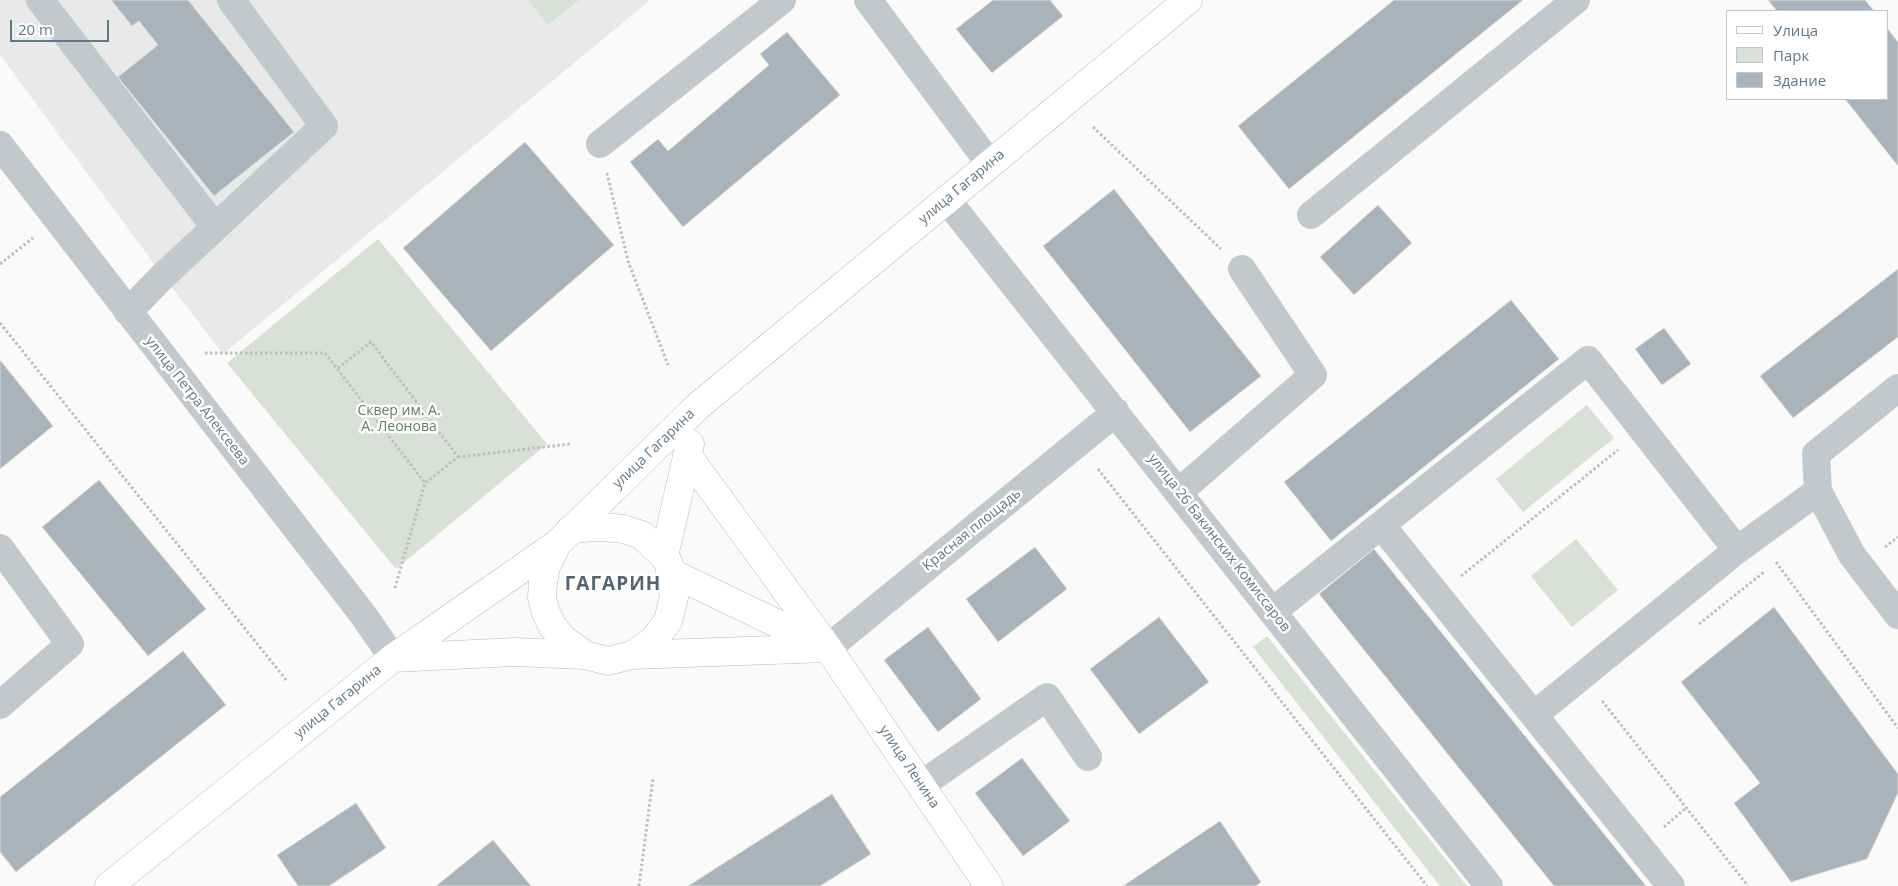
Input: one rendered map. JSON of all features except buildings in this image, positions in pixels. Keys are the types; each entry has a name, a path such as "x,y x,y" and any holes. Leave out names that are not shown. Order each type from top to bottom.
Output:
{"main road":[{"name":"улица Гагарина","path":"110,886 393,658 564,537 698,406 1188,0"},
{"path":"632,654 653,641 668,621 674,597 668,564 687,455 698,406"},
{"name":"улица Ленина","path":"687,455 828,648 989,886"},
{"path":"585,655 563,639 553,627 546,613 542,598 546,567 564,537 590,527 623,529 642,535 668,564 828,648"},
{"path":"393,658 514,652 585,655 608,661 632,654 828,648"}],"street":[{"path":"40,0 215,228"},
{"path":"128,312 324,126 231,0"},
{"path":"600,144 782,0"},
{"path":"868,0 990,164"},
{"path":"1311,215 1576,0"},
{"name":"улица Петра Алексеева","path":"0,145 364,616 393,658"},
{"name":"улица 26 Бакинских Комиссаров","path":"947,200 1489,886"},
{"path":"1179,492 1313,375 1242,269"},
{"path":"1273,612 1588,360 1737,550"},
{"path":"1898,388 1816,454 1818,491 1852,555 1898,615"},
{"name":"Красная площадь","path":"828,648 1116,412"},
{"path":"1534,715 1737,550 1818,491"},
{"path":"1381,525 1671,886"},
{"path":"0,548 70,644 0,705"},
{"path":"921,785 1047,697 1088,757"}],"path":[{"path":"1093,127 1242,269"},
{"path":"600,144 628,261 668,365"},
{"path":"0,264 32,238"},
{"path":"0,323 287,681"},
{"path":"338,368 371,342 458,457"},
{"path":"205,353 325,353 425,483"},
{"path":"1437,595 1643,430"},
{"path":"395,588 425,483 458,457 570,444"},
{"path":"1098,469 1426,886"},
{"path":"1776,562 1898,728"},
{"path":"1603,702 1748,886"},
{"path":"639,886 653,778"}],"shaded area":[{"path":"0,0 650,0 223,354 0,55"}],"green space":[{"path":"528,0 579,0 548,25"},
{"name":"Сквер им. А. А. Леонова","path":"378,239 547,444 396,569 227,363"},
{"path":"1587,405 1614,438 1523,512 1496,479"},
{"path":"1576,539 1618,590 1572,627 1531,576"},
{"path":"1267,636 1467,886 1440,886 1253,647"}],"district":[{"name":"ГАГАРИН","path":"613,585"}]}
